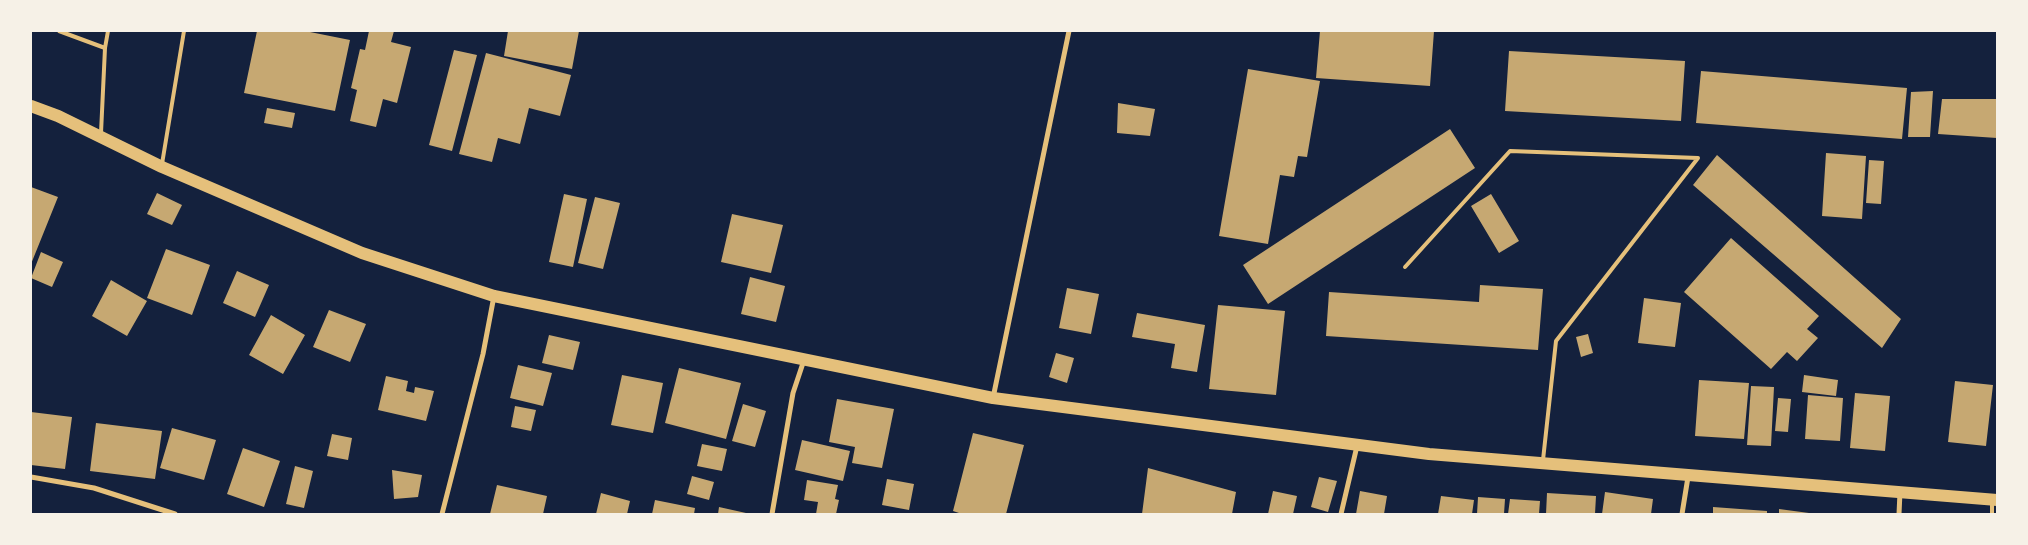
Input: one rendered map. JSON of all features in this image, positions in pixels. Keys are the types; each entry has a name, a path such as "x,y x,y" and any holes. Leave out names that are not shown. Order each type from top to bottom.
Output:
{"main road":[{"path":"31,106 162,167 362,253 494,296 993,398 1429,454 1688,477 1900,491 1994,500"}],"street":[{"path":"993,398 1069,31"},
{"path":"442,514 483,354 494,296"},
{"path":"772,514 793,393 804,360"},
{"path":"1341,514 1357,445"},
{"path":"31,477 94,488 175,514"},
{"path":"1682,514 1688,477"},
{"path":"1898,514 1900,491"}],"lane":[{"path":"59,31 105,48"},
{"path":"101,138 105,48 108,31"},
{"path":"162,167 184,31"},
{"path":"1405,266 1510,151 1698,158 1556,342 1543,464"},
{"path":"1992,514 1994,500"}],"building":[{"path":"257,31 305,31 350,40 335,111 244,93"},
{"path":"369,31 394,31 391,42 411,47 397,103 383,99 376,127 350,121 357,90 351,88 360,49 365,50"},
{"path":"508,31 579,31 572,69 504,56"},
{"path":"1320,31 1434,31 1430,86 1316,78"},
{"path":"454,50 477,55 452,151 429,145"},
{"path":"1509,51 1685,61 1681,121 1505,111"},
{"path":"486,53 571,75 560,116 529,108 520,144 498,138 492,162 459,154"},
{"path":"1248,69 1320,81 1307,157 1298,156 1294,177 1280,175 1268,244 1219,236"},
{"path":"1701,71 1907,88 1902,139 1696,123"},
{"path":"1933,91 1930,137 1908,137 1911,92"},
{"path":"1942,99 1997,99 1997,138 1938,134"},
{"path":"1118,103 1155,109 1150,136 1117,133"},
{"path":"267,108 295,113 292,128 264,123"},
{"path":"1450,129 1475,168 1268,304 1243,265"},
{"path":"1826,153 1866,156 1862,219 1822,216"},
{"path":"1717,155 1901,319 1882,348 1693,185"},
{"path":"1869,160 1884,161 1881,204 1866,203"},
{"path":"31,187 58,197 31,264"},
{"path":"157,193 182,205 172,225 147,214"},
{"path":"564,194 587,199 573,267 549,262"},
{"path":"1491,194 1519,241 1499,253 1471,206"},
{"path":"595,197 620,203 603,269 578,263"},
{"path":"732,214 783,225 771,273 721,262"},
{"path":"1731,238 1819,316 1807,329 1818,338 1797,361 1787,352 1771,369 1684,292"},
{"path":"166,249 210,265 192,315 147,298"},
{"path":"41,252 63,262 52,287 31,278"},
{"path":"237,271 269,285 255,317 223,303"},
{"path":"750,277 785,286 776,322 741,314"},
{"path":"111,280 147,301 127,336 92,316"},
{"path":"1480,285 1543,289 1538,350 1326,336 1329,292 1479,302"},
{"path":"1067,288 1099,294 1091,334 1059,328"},
{"path":"1644,298 1681,303 1675,347 1638,343"},
{"path":"1218,305 1285,311 1276,395 1209,389"},
{"path":"329,310 366,324 350,362 313,347"},
{"path":"1137,313 1205,325 1197,372 1171,368 1175,344 1132,337"},
{"path":"271,315 305,335 283,374 249,355"},
{"path":"1588,334 1593,353 1581,357 1576,337"},
{"path":"549,335 580,342 573,370 542,363"},
{"path":"1056,353 1074,358 1067,383 1049,377"},
{"path":"518,365 552,373 543,406 510,398"},
{"path":"679,368 741,383 726,439 665,423"},
{"path":"622,375 663,383 653,433 611,425"},
{"path":"1804,375 1838,380 1836,396 1802,392"},
{"path":"386,376 408,381 406,391 414,393 415,387 434,391 426,421 378,410"},
{"path":"1699,380 1749,383 1744,439 1695,436"},
{"path":"1955,381 1993,385 1986,446 1948,442"},
{"path":"1751,386 1774,387 1771,446 1747,445"},
{"path":"1855,393 1890,396 1885,451 1850,448"},
{"path":"1808,395 1843,398 1840,441 1805,439"},
{"path":"1778,398 1791,399 1788,432 1775,431"},
{"path":"837,399 894,409 882,468 852,463 855,447 829,442"},
{"path":"743,404 766,411 755,447 732,441"},
{"path":"515,406 536,410 531,431 511,427"},
{"path":"31,412 72,417 65,469 31,465"},
{"path":"96,423 162,431 155,479 90,471"},
{"path":"172,428 216,440 204,480 160,468"},
{"path":"973,433 1024,445 1006,514 962,514 953,511"},
{"path":"332,434 352,438 348,460 327,456"},
{"path":"802,440 850,451 843,481 795,470"},
{"path":"702,444 727,449 722,471 697,466"},
{"path":"243,448 280,461 264,507 227,494"},
{"path":"295,466 313,471 304,508 286,504"},
{"path":"1148,468 1236,492 1232,514 1142,514"},
{"path":"392,470 422,475 418,497 394,499"},
{"path":"692,476 714,482 709,500 687,494"},
{"path":"1319,477 1337,481 1328,512 1311,507"},
{"path":"887,479 914,484 909,510 882,505"},
{"path":"807,480 838,485 835,499 839,500 836,514 816,514 818,502 804,500"},
{"path":"497,485 547,496 543,514 490,514"},
{"path":"1273,491 1297,496 1293,514 1268,514"},
{"path":"1360,491 1387,496 1384,514 1356,514"},
{"path":"1605,492 1653,499 1651,514 1602,514"},
{"path":"601,493 630,501 627,514 596,514"},
{"path":"1547,493 1596,496 1595,514 1546,514"},
{"path":"1441,496 1474,500 1472,514 1438,514"},
{"path":"1478,497 1505,499 1504,514 1477,514"},
{"path":"1510,499 1540,501 1539,514 1508,514"},
{"path":"655,500 695,508 694,514 652,514"},
{"path":"719,507 746,513 746,514 718,514"},
{"path":"1713,507 1767,511 1767,514 1713,514"},
{"path":"1779,509 1809,513 1809,514 1779,514"}]}
